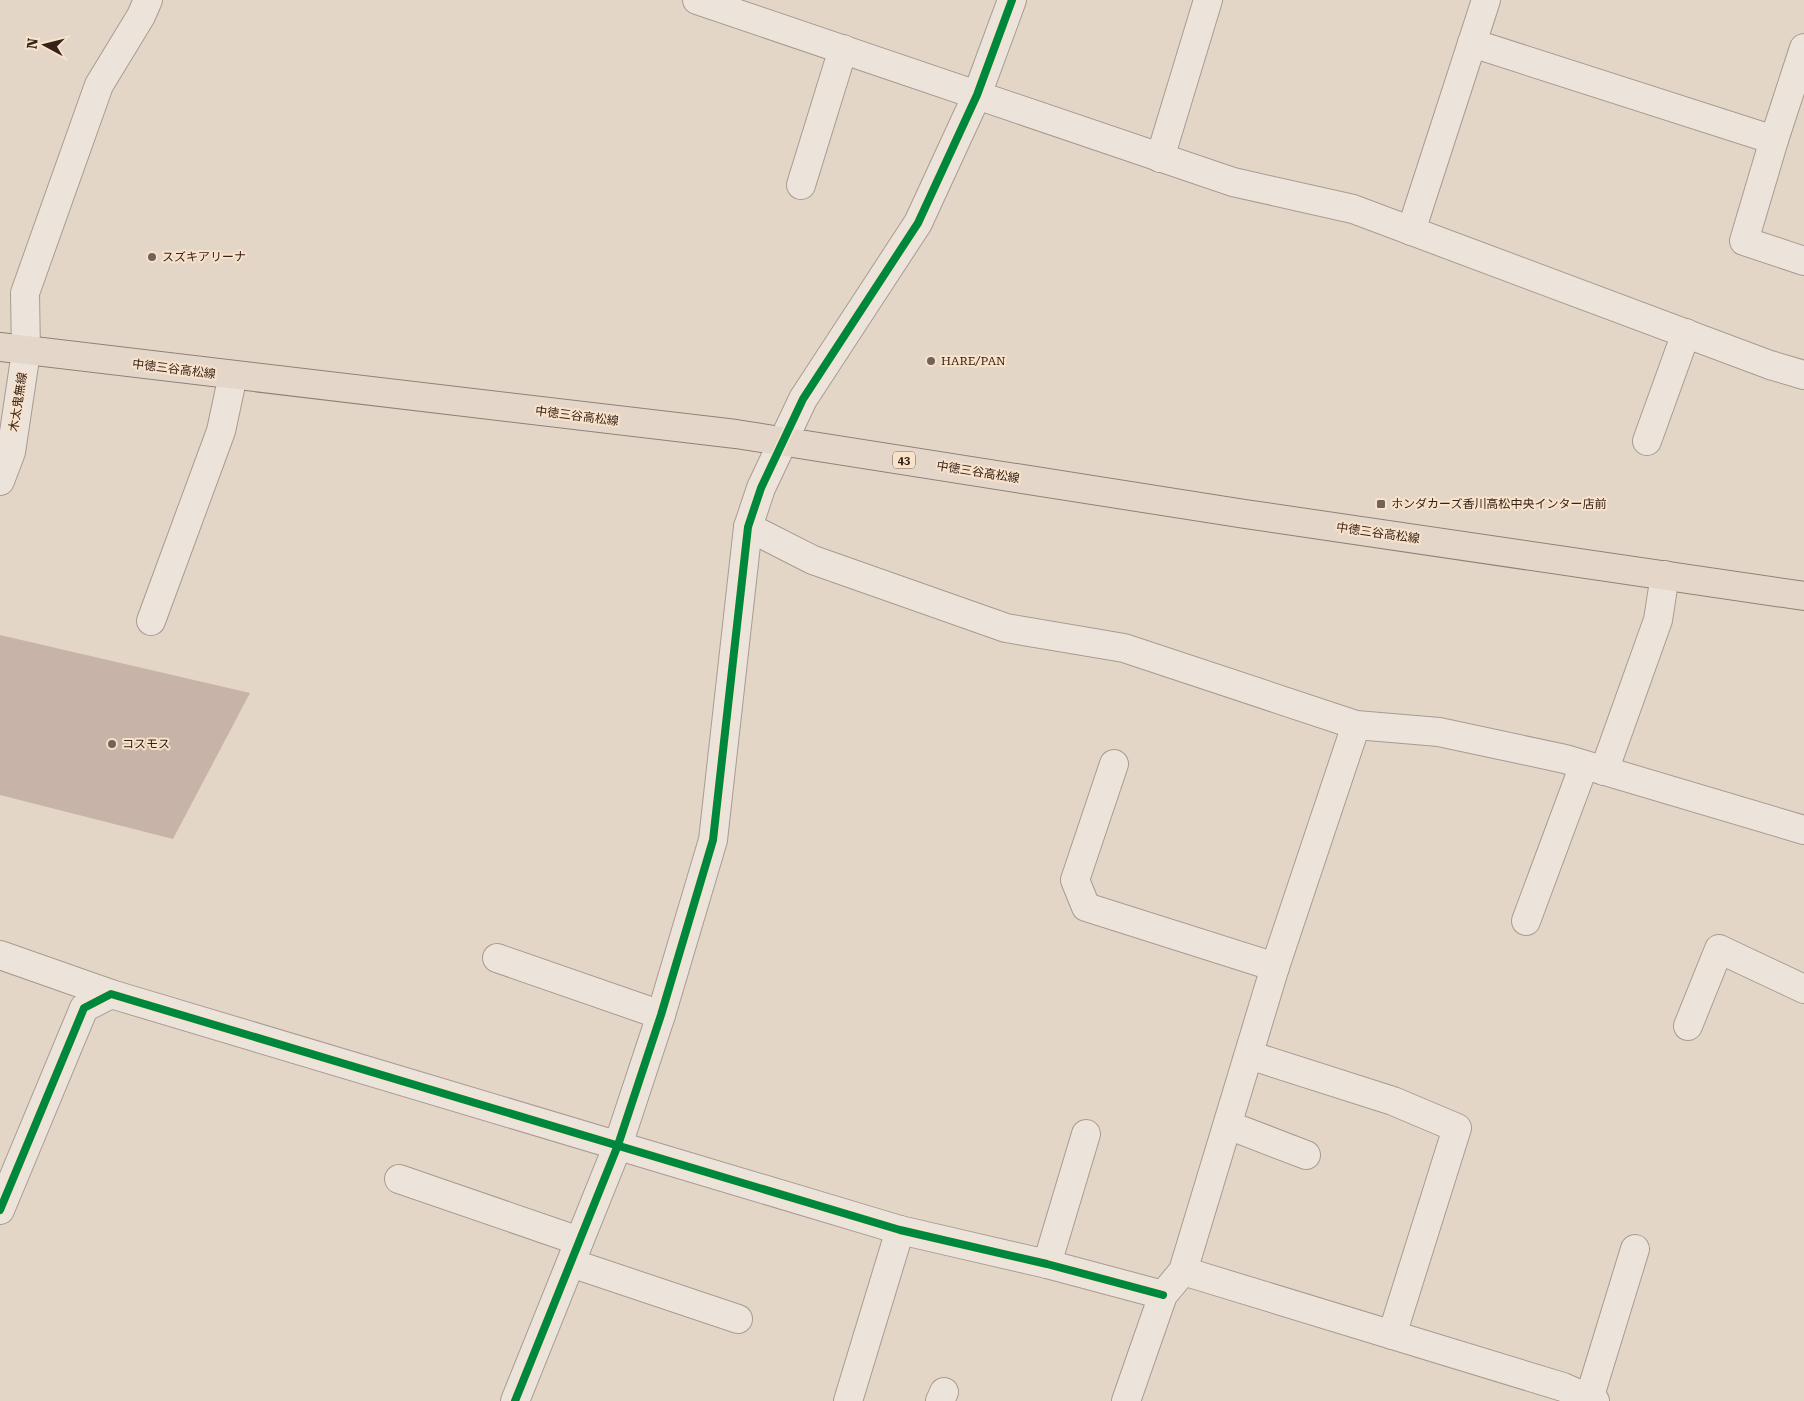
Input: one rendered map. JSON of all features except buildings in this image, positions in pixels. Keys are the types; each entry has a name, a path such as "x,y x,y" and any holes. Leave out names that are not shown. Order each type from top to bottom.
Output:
{"main road":[{"name":"中徳三谷高松線","path":"13,349 783,442 1245,514 1804,596"}],"street":[{"name":"木太鬼無線","path":"0,481 11,452 13,349 25,293 99,85 141,16 148,0"},
{"path":"698,0 1233,182 1353,209 1804,375"},
{"path":"515,1401 618,1145 662,1015 713,840 748,527 761,488 803,399 918,223 977,95 1012,0"},
{"path":"1160,158 1208,0"},
{"path":"1410,231 1486,0"},
{"path":"1472,43 1774,140"},
{"path":"1804,48 1795,106 1774,140 1744,241 1804,261"},
{"path":"801,185 843,50"},
{"path":"1647,441 1686,333"},
{"path":"151,621 221,431 233,376"},
{"path":"748,527 813,560 1006,628 1124,648 1356,725 1439,732 1594,768 1804,830"},
{"path":"1526,920 1658,620 1665,575"},
{"path":"1126,1401 1163,1295 1183,1271 1275,967 1356,725"},
{"path":"1114,764 1075,880 1086,907 1275,967"},
{"path":"1688,1026 1719,949 1804,989"},
{"path":"0,955 111,994 900,1230 1047,1264 1163,1295"},
{"path":"497,958 662,1015"},
{"path":"0,1210 84,1008 111,994"},
{"path":"1249,1055 1393,1101 1457,1128 1392,1335"},
{"path":"1228,1125 1306,1155"},
{"path":"1047,1264 1086,1134"},
{"path":"399,1179 738,1319"},
{"path":"848,1401 900,1230"},
{"path":"1183,1271 1392,1335 1561,1394 1592,1400 1635,1248"}],"cycle path":[{"path":"515,1401 618,1145 661,1015 713,840 748,527 761,488 803,399 918,223 977,95 1012,0"},
{"path":"0,1210 84,1008 111,994 900,1230 1047,1264 1163,1295"}],"place":[{"name":"スズキアリーナ","path":"152,257"},
{"name":"HARE/PAN","path":"931,361"},
{"name":"ホンダカーズ香川高松中央インター店前","path":"1381,504"},
{"name":"コスモス","path":"112,744"}]}
